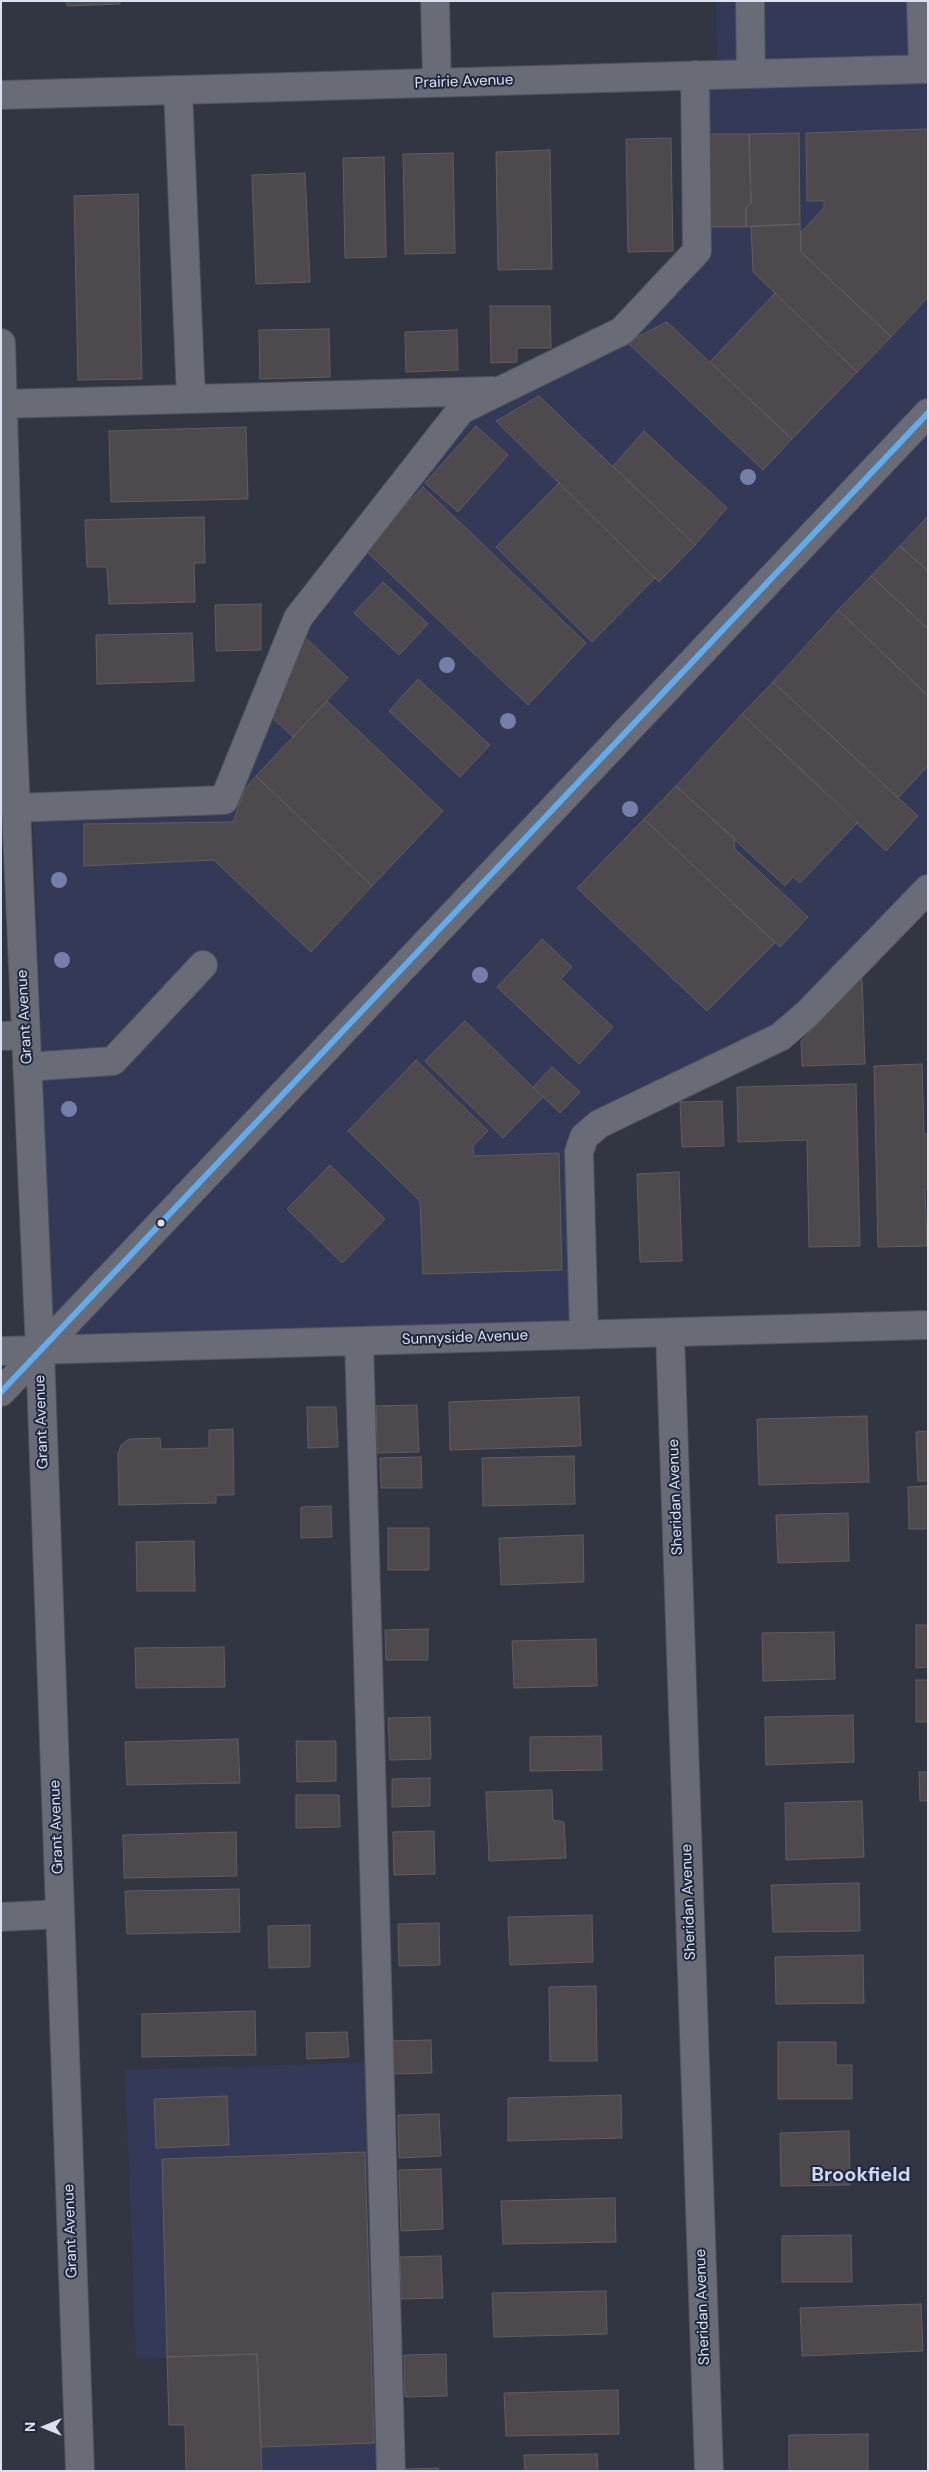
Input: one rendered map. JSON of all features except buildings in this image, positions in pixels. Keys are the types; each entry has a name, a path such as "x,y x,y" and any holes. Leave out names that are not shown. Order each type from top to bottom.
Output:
{"street":[{"path":"436,1 436,82"},
{"path":"750,1 751,74"},
{"path":"921,1 925,69"},
{"name":"Prairie Avenue","path":"1,95 925,69"},
{"path":"16,808 224,800 298,618 461,410 622,331 698,251 695,75"},
{"path":"178,90 192,399"},
{"name":"Grant Avenue","path":"1,343 7,719 16,808 13,1035 27,1067 40,1350 80,2471"},
{"path":"2,404 501,391"},
{"path":"1,1392 928,413"},
{"path":"584,1335 579,1152 584,1137 599,1124 780,1037 807,1014 928,889"},
{"path":"27,1067 113,1061 202,965"},
{"name":"Sunnyside Avenue","path":"1,1351 928,1325"},
{"name":"Sheridan Avenue","path":"670,1333 709,2471"},
{"path":"358,1341 391,2471"},
{"path":"1,1917 60,1914"}],"shaded area":[{"path":"716,1 928,1 928,877 779,1030 573,1132 576,1328 62,1341 51,1325 33,800 216,792 292,614 456,404 619,325 691,249 690,61 717,60"},
{"path":"367,2062 379,2471 262,2471 257,2354 136,2359 125,2070"}],"transit line":[{"path":"1,1392 928,413"}],"district":[{"name":"Brookfield","path":"861,2176"}]}
